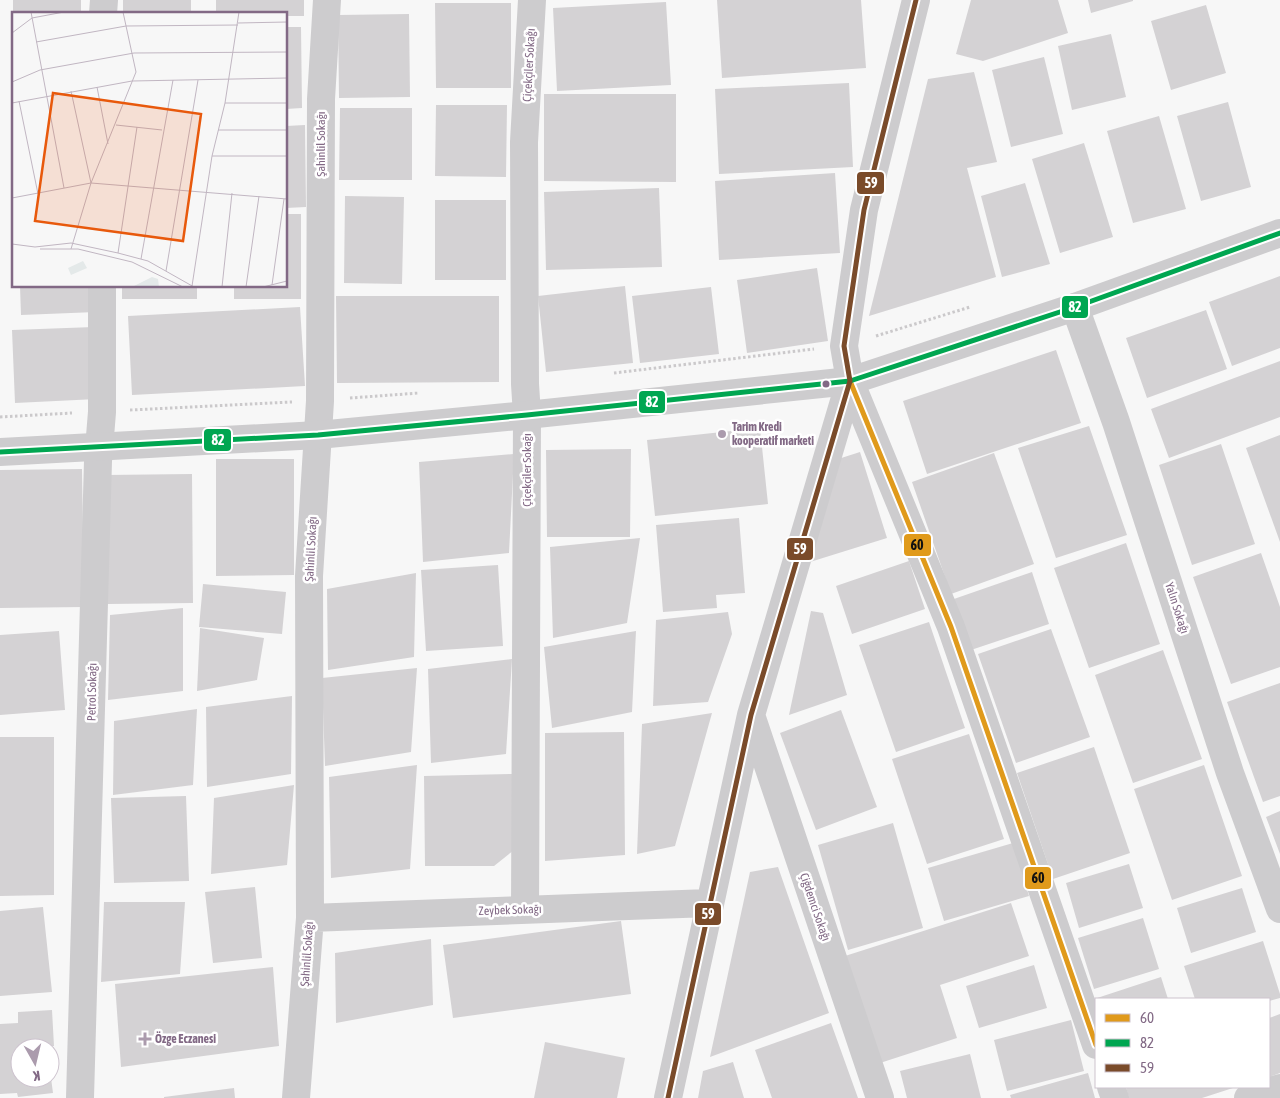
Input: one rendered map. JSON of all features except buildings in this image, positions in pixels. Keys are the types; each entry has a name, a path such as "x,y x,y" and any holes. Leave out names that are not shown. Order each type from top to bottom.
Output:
{"street":[{"name":"Şahinlil Sokağı","path":"296,1098 310,918 309,576 320,401 321,99 327,0"},
{"name":"Çiçekçiler Sokağı","path":"525,910 527,415 525,384 524,142 532,0"},
{"path":"916,0 864,210 844,346 850,381 951,627 1095,1042"},
{"path":"0,452 318,435 850,381 1075,306 1280,233"},
{"name":"Petrol Sokağı","path":"80,1098 98,461 102,412 102,288"},
{"name":"Yalın Sokağı","path":"1075,306 1116,422 1230,773 1280,909"},
{"path":"668,1098 751,715 850,381"},
{"name":"Çiğdemci Sokağı","path":"751,715 880,1098"},
{"name":"Zeybek Sokağı","path":"310,918 709,903"},
{"path":"1248,1098 1280,1088"}],"path":[{"path":"612,373 844,346 975,306"},
{"path":"0,417 320,401 428,392"}],"transit line":[{"name":"59","path":"668,1098 751,715 850,381 844,346 864,210 916,0"},
{"name":"82","path":"0,452 318,435 850,381 1075,307 1280,233"},
{"name":"60","path":"850,381 951,627 1095,1042"}],"place":[{"name":"Tarim Kredi kooperatif marketi","path":"722,434"},
{"name":"Özge Eczanesi","path":"145,1039"}]}
